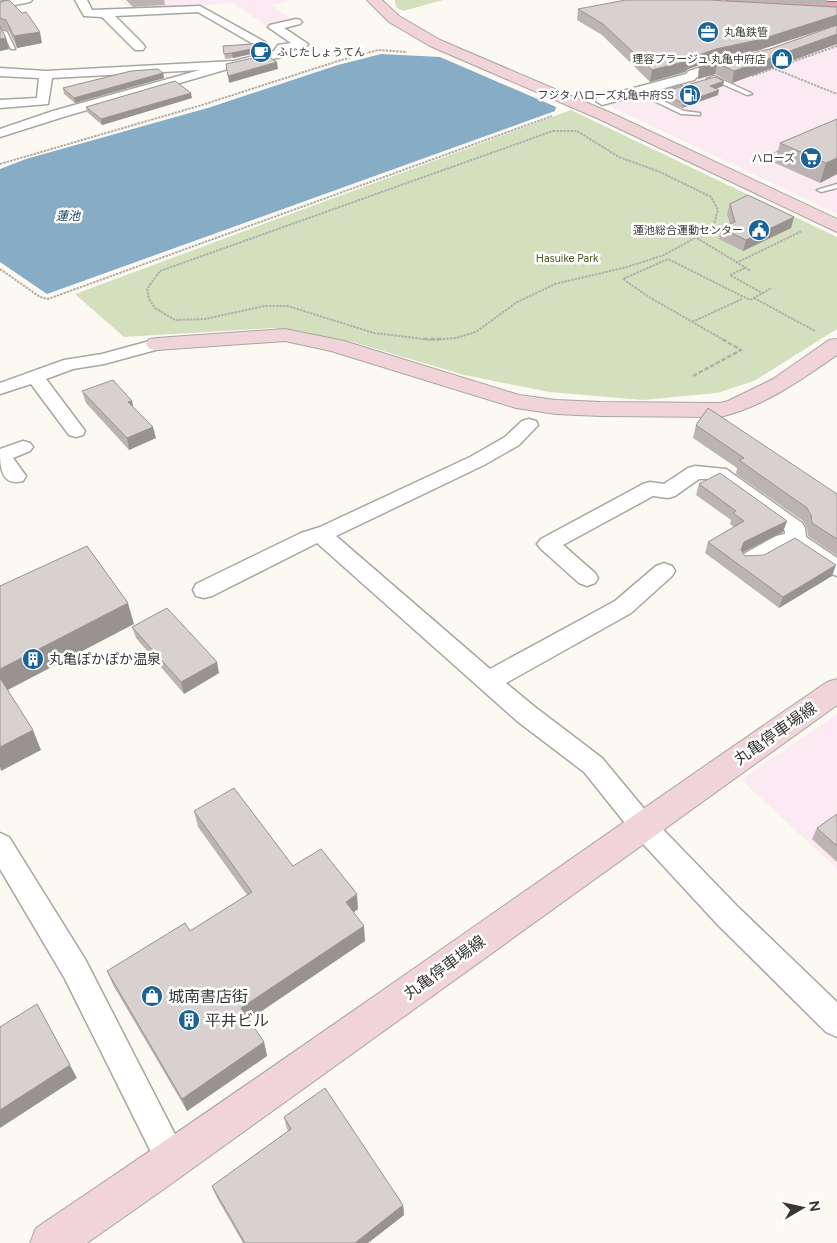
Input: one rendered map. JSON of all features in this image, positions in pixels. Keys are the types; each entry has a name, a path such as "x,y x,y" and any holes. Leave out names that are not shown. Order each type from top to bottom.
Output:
{"main road":[{"path":"729,3 837,6"},
{"path":"729,3 837,12"}],"street":[{"path":"0,5 26,0"},
{"path":"81,0 88,14 200,9 258,42"},
{"path":"374,0 394,19 435,43 605,116 837,226"},
{"path":"105,13 138,47"},
{"path":"0,133 58,114 233,64 278,54 282,48 302,44 274,27 296,22"},
{"path":"602,101 690,77 693,74 718,65 736,61"},
{"path":"1,68 46,75 85,68 233,64"},
{"path":"43,101 46,75"},
{"path":"0,104 43,101 58,114"},
{"path":"0,389 70,364 104,360 157,344 285,336 336,346 516,401 565,407 700,410 729,408 756,399 837,344"},
{"path":"35,377 76,431"},
{"path":"204,590 308,538 477,461 512,441 529,425"},
{"path":"16,476 0,456 23,447"},
{"path":"587,578 548,544 650,489 668,491 695,472 719,473 795,528 796,540"},
{"path":"320,534 526,714 593,765 642,825 727,915 837,1022"},
{"path":"750,560 783,541 796,540 837,568"},
{"path":"489,682 624,607 664,571"},
{"name":"丸亀停車場線","path":"51,1243 172,1161 642,825 837,690"},
{"path":"0,845 75,969 172,1161"}],"lane":[{"path":"0,32 5,33 13,48"},
{"path":"705,81 714,78 749,94"},
{"path":"686,86 649,98 683,113 698,114"},
{"path":"821,190 837,186"}],"path":[{"path":"0,164 378,50 414,52"},
{"path":"774,68 837,94"},
{"path":"0,270 40,297 48,299 552,116"},
{"path":"553,131 577,131 620,156 711,196 718,210 713,228 697,238 664,255 555,284 517,302 476,332 456,338 432,340 374,333 288,306 264,306 205,319 174,320 155,308 149,299 147,289 160,271 553,131"},
{"path":"757,160 784,149"},
{"path":"736,263 809,228"},
{"path":"697,238 751,271"},
{"path":"694,376 741,350 649,297 623,279 668,259 750,300 772,288"},
{"path":"746,268 730,275 762,293"},
{"path":"692,322 743,298"},
{"path":"753,298 815,331"}],"shaded area":[{"path":"121,0 293,0 272,5 292,20 267,26 231,2 190,8 131,10"},
{"path":"837,31 837,214 608,105 704,77"},
{"path":"837,714 837,869 741,780"}],"green space":[{"path":"395,0 443,0 403,11 396,7"},
{"name":"Hasuike Park","path":"571,110 837,237 837,329 754,381 717,393 643,400 549,392 464,375 353,342 274,328 124,337 75,294"}],"water":[{"name":"蓮池","path":"381,54 440,57 556,107 555,111 47,294 0,262 0,169 26,159 211,107 338,65"}],"building":[{"path":"9,0 22,13 26,12 40,32 14,36 6,20 0,18 0,2"},
{"path":"626,0 709,0 837,7 837,15 762,39 716,49 690,58 687,61 652,70 603,24 578,9"},
{"path":"837,25 837,34 734,71 717,63 699,68 725,59 770,49"},
{"path":"0,26 6,38 0,39"},
{"path":"267,43 266,46 224,54 223,46"},
{"path":"266,55 277,62 228,76 226,64"},
{"path":"158,69 163,73 74,98 63,88 131,71"},
{"path":"715,77 724,81 710,86 719,90 683,103 674,99 666,91"},
{"path":"175,81 191,93 101,119 86,107"},
{"path":"837,119 837,158 826,163 780,143"},
{"path":"748,195 794,217 746,240 721,228 735,222 730,204"},
{"path":"113,380 132,401 128,402 153,427 127,438 82,391"},
{"path":"708,408 837,494 837,539 812,523 811,515 807,508 739,460 744,458 696,425"},
{"path":"720,473 787,521 744,542 741,550 745,556 764,555 795,538 836,565 783,597 708,542 744,521 733,513 736,511 699,484"},
{"name":"丸亀ぽかぽか温泉","path":"87,546 128,603 0,669 0,586"},
{"path":"167,608 217,662 181,682 132,627"},
{"path":"0,678 33,730 0,747"},
{"path":"234,788 293,866 321,849 357,894 346,902 364,926 241,1008 264,1042 182,1099 107,971 185,923 190,931 252,892 194,811"},
{"path":"837,814 837,846 817,828"},
{"path":"37,1004 70,1065 0,1110 0,1027"},
{"path":"325,1088 403,1205 355,1243 245,1243 212,1186 291,1129 284,1117"}],"place":[{"name":"丸亀鉄管","path":"708,32"},
{"name":"ふじたしょうてん","path":"261,52"},
{"name":"理容プラージュ 丸亀中府店","path":"782,59"},
{"name":"フジタ ハローズ丸亀中府SS","path":"690,95"},
{"name":"ハローズ","path":"811,158"},
{"name":"蓮池総合運動センター","path":"759,230"},
{"name":"丸亀ぽかぽか温泉","path":"33,659"},
{"name":"城南書店街","path":"152,996"},
{"name":"平井ビル","path":"189,1020"}]}
